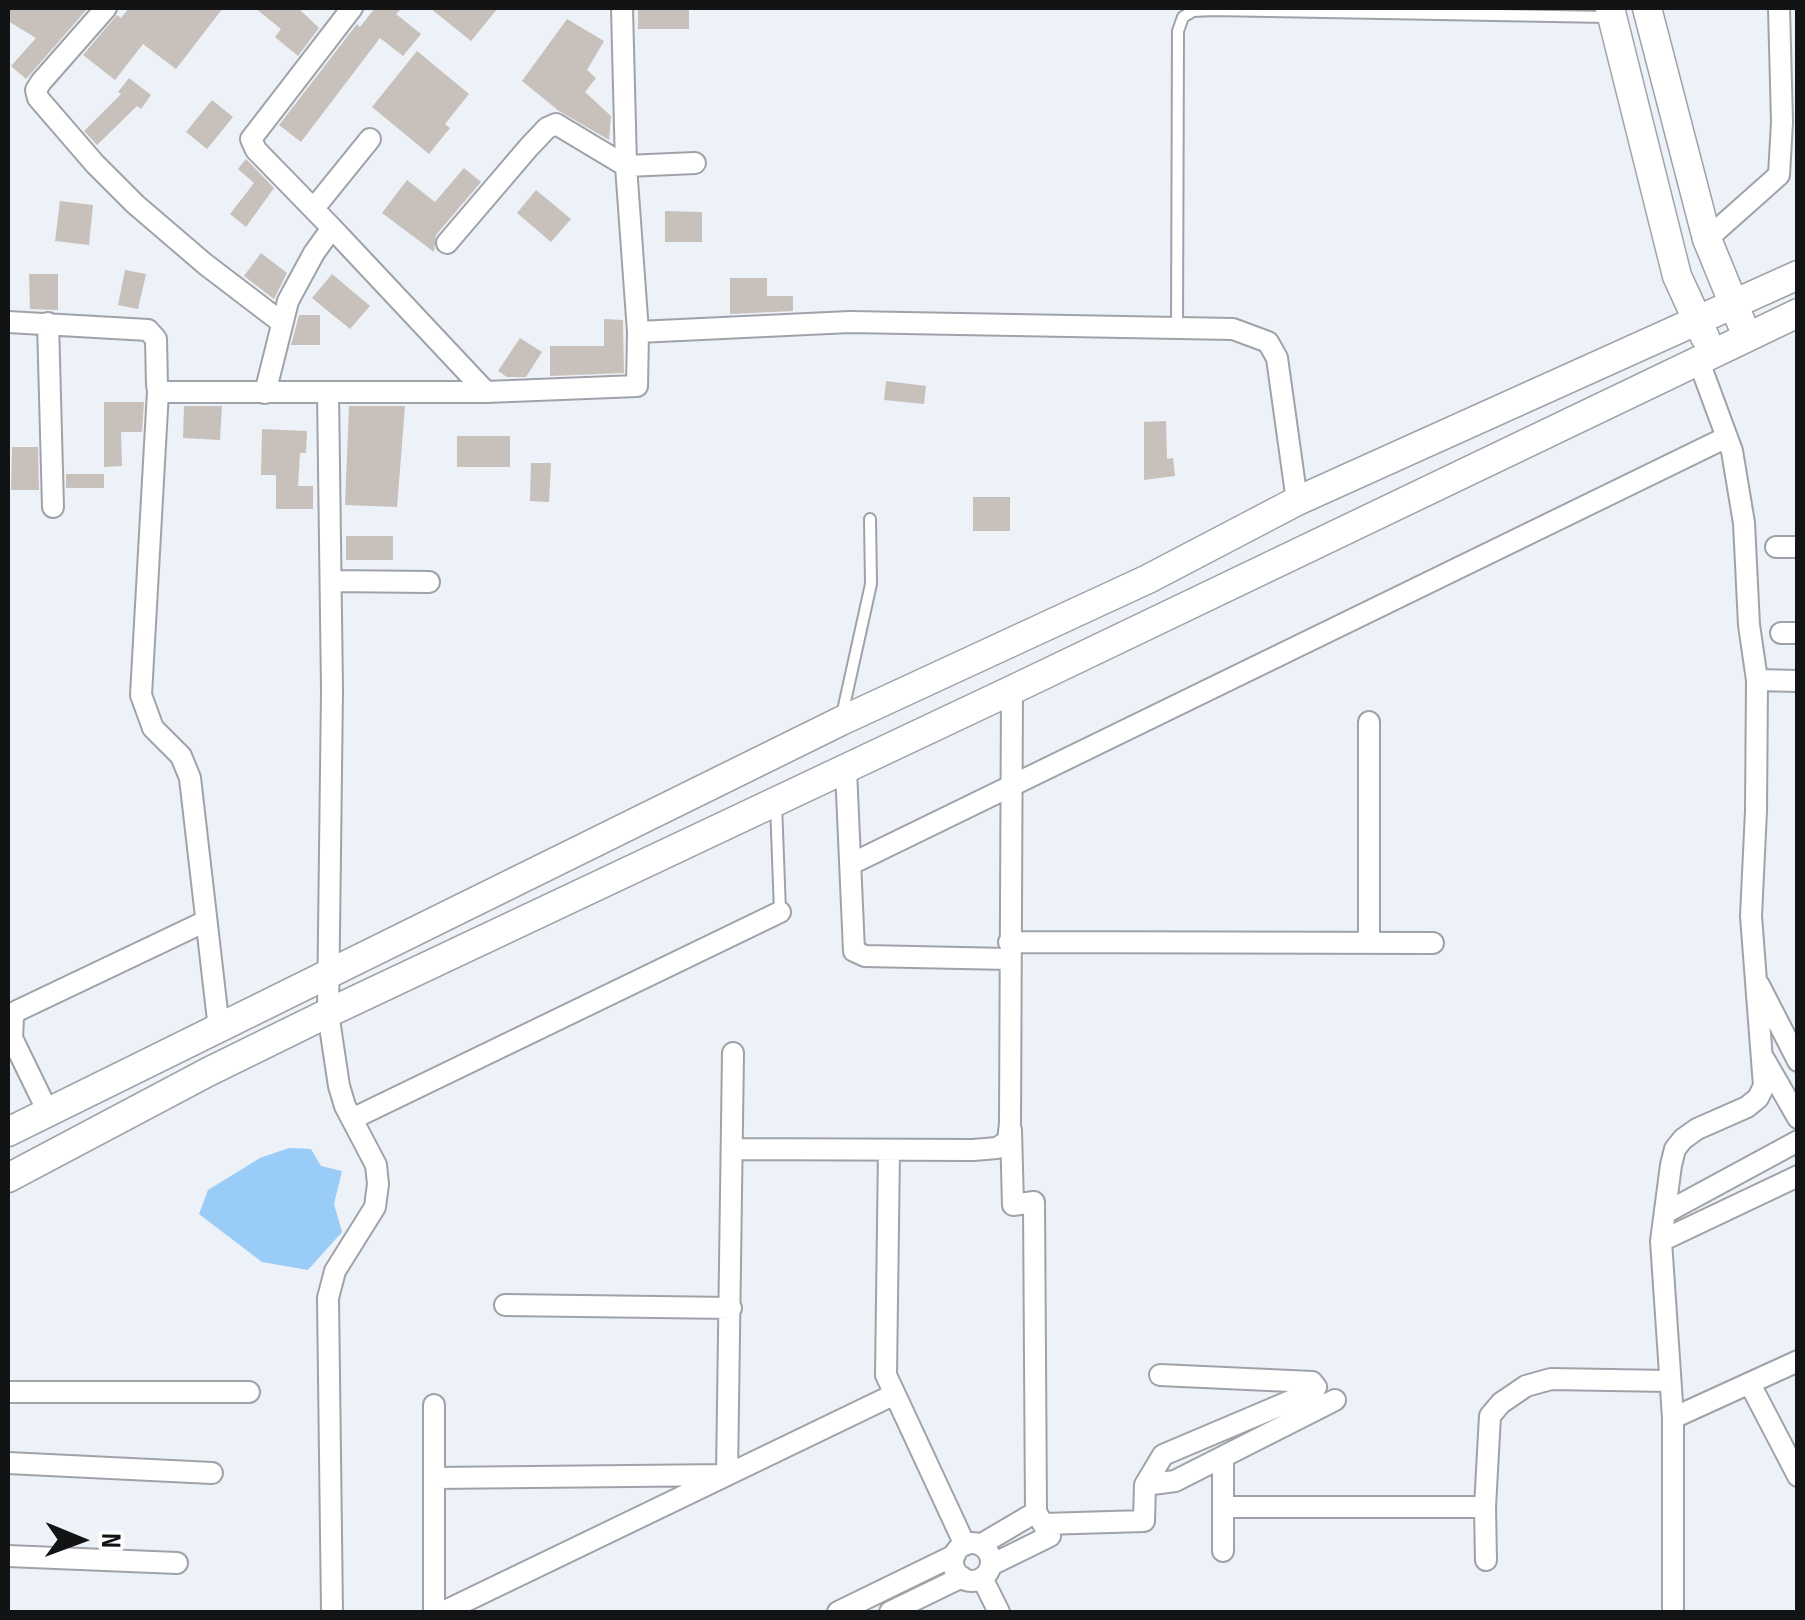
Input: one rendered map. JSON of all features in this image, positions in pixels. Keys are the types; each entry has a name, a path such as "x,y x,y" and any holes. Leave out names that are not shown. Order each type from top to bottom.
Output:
{"street":[{"path":"103,8 38,86 38,98 135,204 281,322"},
{"path":"352,8 251,139 256,150 486,392"},
{"path":"158,391 486,392 633,388 640,380 626,166 622,8"},
{"path":"1647,8 1707,239 1747,336"},
{"path":"1707,239 1778,175 1782,161 1779,8"},
{"path":"1612,12 1677,276 1696,322 1727,437 1744,522 1749,625 1757,680 1750,916 1764,1086 1748,1108 1696,1129 1675,1149 1661,1242 1673,1418 1673,1612"},
{"path":"446,243 529,147 556,124 626,166 695,163"},
{"path":"315,208 370,140"},
{"path":"265,393 281,322 300,275 332,228"},
{"path":"8,1132 840,721 1148,579 1296,501 1798,274"},
{"path":"8,1178 328,1013 1798,314"},
{"path":"8,322 140,328 153,332 158,391 141,696 154,728 186,764 219,1028"},
{"path":"638,332 850,322 1234,330 1268,342 1276,358 1296,501"},
{"path":"48,323 53,507"},
{"path":"328,392 328,1013 339,1086 376,1165 378,1184 375,1208 335,1271 328,1298 332,1612"},
{"path":"1520,398 1537,437"},
{"path":"850,864 1727,437"},
{"path":"1776,548 1798,548"},
{"path":"331,582 429,582"},
{"path":"1757,680 1798,681"},
{"path":"901,1610 1050,1536 1040,1518 1034,1202 1013,1205 1009,951 1012,690"},
{"path":"1368,722 1369,943"},
{"path":"846,770 854,952 864,956 1433,943"},
{"path":"352,1118 780,912"},
{"path":"48,1112 12,1038 12,1016 206,921"},
{"path":"1753,975 1798,1062"},
{"path":"727,1475 733,1053"},
{"path":"1763,1057 1798,1118"},
{"path":"732,1150 997,1148 1008,1141 1010,1123"},
{"path":"1665,1212 1798,1141"},
{"path":"889,1150 886,1375 966,1549"},
{"path":"1661,1242 1798,1176"},
{"path":"505,1305 730,1308"},
{"path":"1673,1418 1798,1361"},
{"path":"838,1612 966,1549 1040,1518 1144,1520 1145,1484 1163,1455 1314,1391 1316,1386 1312,1382 1160,1375"},
{"path":"1486,1560 1484,1507 1490,1416 1501,1403 1526,1386 1550,1380 1669,1381"},
{"path":"1750,1384 1798,1476"},
{"path":"8,1392 249,1392"},
{"path":"443,1612 893,1394"},
{"path":"1145,1484 1175,1481 1336,1400"},
{"path":"434,1405 434,1612"},
{"path":"1223,1458 1223,1552"},
{"path":"8,1463 212,1473"},
{"path":"434,1478 727,1475"},
{"path":"1223,1507 1484,1507"},
{"path":"966,1549 954,1568 978,1574 999,1612"},
{"path":"966,1549 989,1554 978,1574"},
{"path":"8,1556 177,1563"}],"lane":[{"path":"1177,328 1178,31 1183,16 1213,10 1612,12"},
{"path":"840,721 871,584 870,519"},
{"path":"776,802 780,912"}],"water":[{"path":"289,1148 311,1149 321,1166 342,1171 334,1204 342,1232 308,1270 262,1262 199,1214 208,1190 260,1158"}],"building":[{"path":"8,8 88,8 26,79 11,66 36,38 8,21"},
{"path":"129,8 223,8 176,69 143,44 115,80 83,55 117,15 121,18"},
{"path":"255,8 298,8 319,28 298,56 275,37 281,29"},
{"path":"375,8 402,8 396,14 421,34 403,56 380,38 301,142 279,125 357,24 360,27"},
{"path":"430,8 498,8 471,41"},
{"path":"638,8 689,8 689,29 638,29"},
{"path":"567,19 604,41 587,70 596,78 585,92 611,116 609,140 559,111 522,81"},
{"path":"417,51 469,94 445,124 450,128 429,154 372,107"},
{"path":"129,78 151,95 141,109 137,106 97,145 84,131 121,94 118,92"},
{"path":"212,100 233,117 207,149 186,132"},
{"path":"246,159 274,188 246,227 230,214 254,183 238,169"},
{"path":"464,168 481,182 436,235 434,252 382,213 407,180 435,202"},
{"path":"536,190 571,219 551,242 517,213"},
{"path":"60,201 93,205 89,245 55,241"},
{"path":"665,211 702,212 702,242 665,242"},
{"path":"261,253 287,273 274,299 244,276"},
{"path":"125,270 146,274 138,309 118,305"},
{"path":"29,274 58,274 58,310 30,309"},
{"path":"332,274 370,306 350,329 312,298"},
{"path":"730,278 767,278 767,296 793,296 793,311 730,314"},
{"path":"299,315 320,315 320,345 291,345"},
{"path":"604,319 623,320 624,373 550,376 550,346 604,346"},
{"path":"520,338 542,352 526,377 507,377 498,371"},
{"path":"886,381 926,386 924,404 884,400"},
{"path":"104,402 144,402 142,432 121,432 122,466 104,467"},
{"path":"184,406 222,406 220,440 183,438"},
{"path":"349,406 405,406 397,507 345,505"},
{"path":"1166,421 1167,459 1173,458 1175,476 1144,480 1144,422"},
{"path":"262,429 307,431 306,453 300,453 298,486 313,486 313,509 276,509 276,475 261,475"},
{"path":"457,436 510,436 510,467 457,467"},
{"path":"12,447 38,447 39,490 11,490"},
{"path":"531,463 551,463 549,502 530,501"},
{"path":"66,474 104,474 104,488 66,488"},
{"path":"973,497 1010,497 1010,531 973,531"},
{"path":"346,536 393,536 393,560 346,560"}]}
